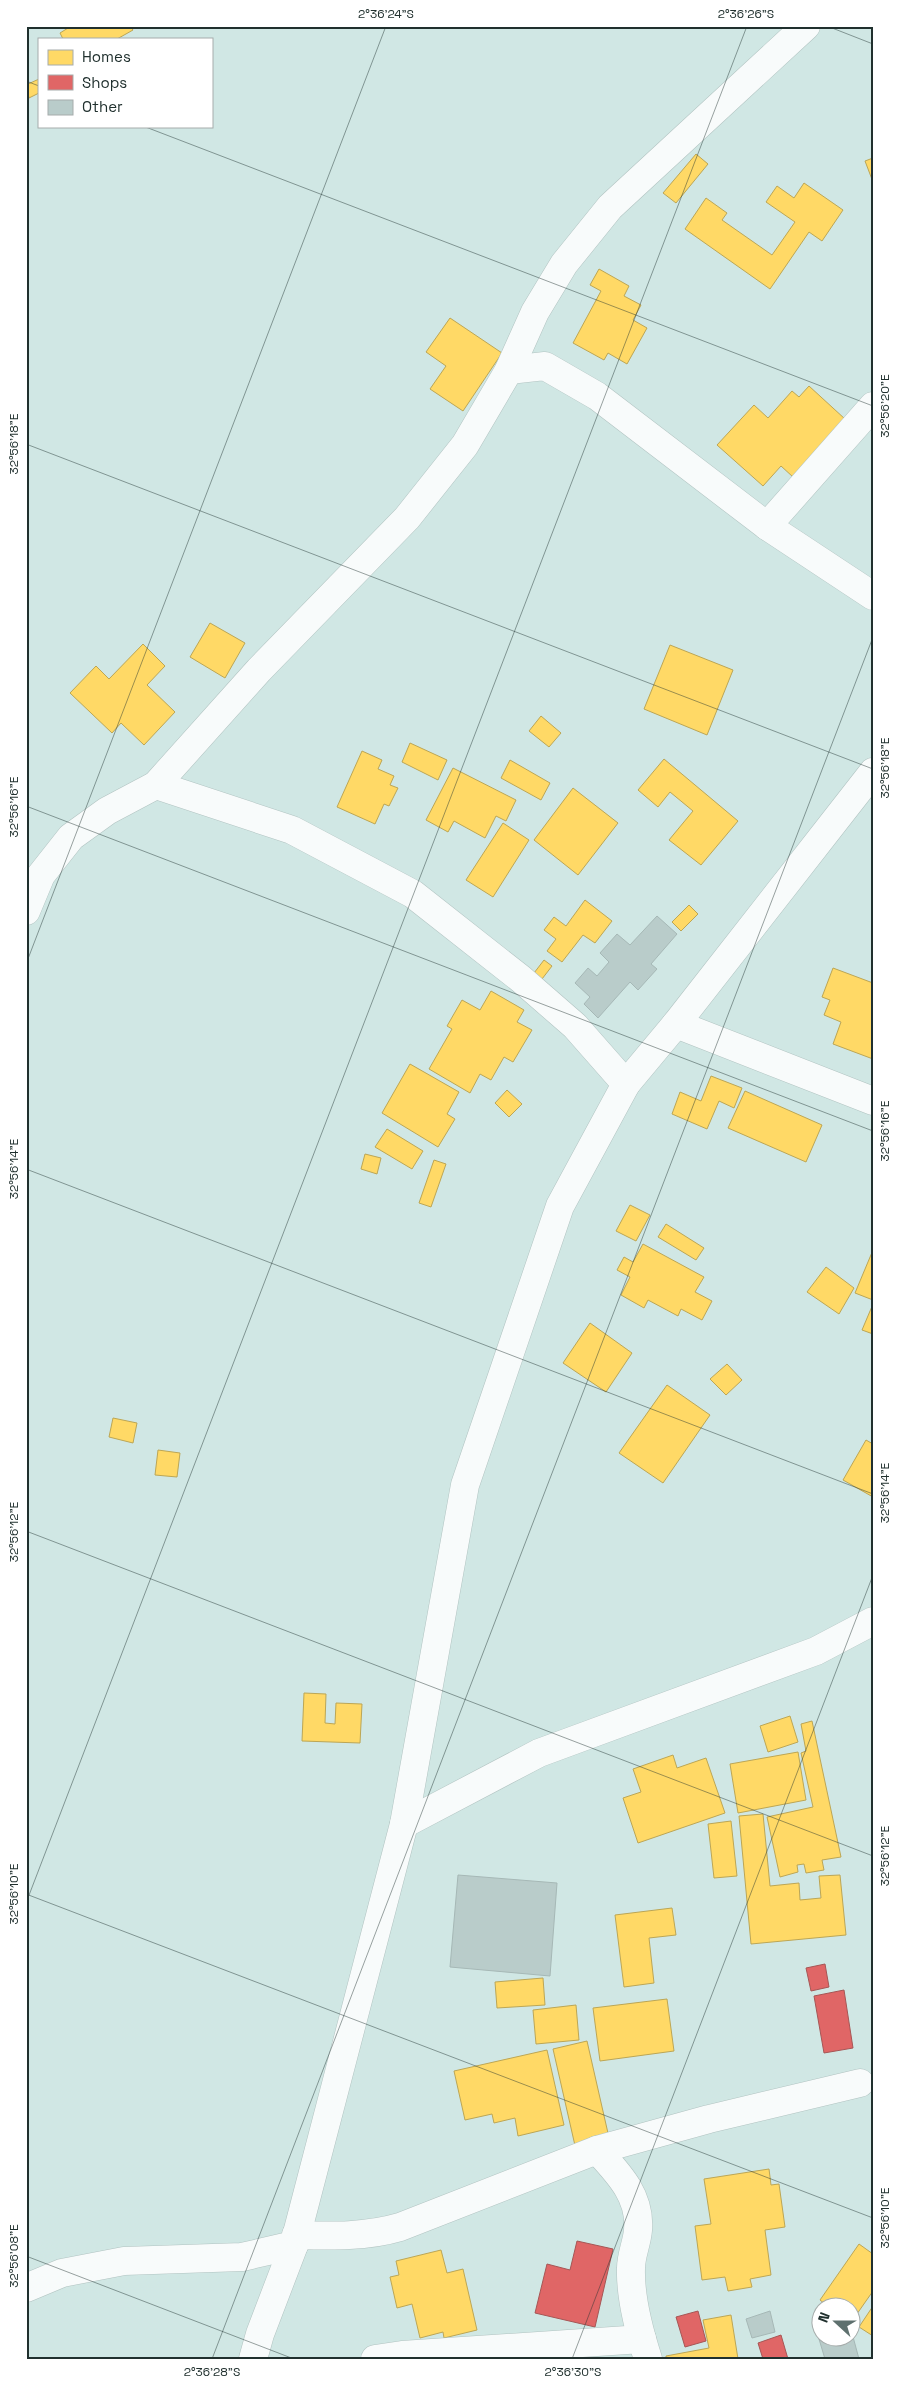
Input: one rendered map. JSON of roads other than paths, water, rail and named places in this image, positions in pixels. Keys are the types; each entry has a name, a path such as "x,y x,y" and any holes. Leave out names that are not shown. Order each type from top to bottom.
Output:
{"street":[{"path":"26,911 41,875 71,837 107,811 156,785 259,670 407,518 465,445 510,370 535,312 560,272 610,207 806,26"},
{"path":"510,370 545,366 598,396 767,526 873,596"},
{"path":"767,526 873,406"},
{"path":"253,2359 260,2334 295,2240 404,1824 465,1485 560,1206 626,1084 676,1024 873,772"},
{"path":"156,785 292,830 413,894 522,979 575,1026 626,1084"},
{"path":"676,1024 873,1101"},
{"path":"404,1824 539,1753 816,1651 873,1621"},
{"path":"26,2288 62,2273 124,2261 242,2257 295,2240 378,2234 598,2150 709,2119 860,2083"},
{"path":"375,2359 402,2355 645,2349 631,2268 638,2228 635,2202 625,2181 598,2150"}]}
